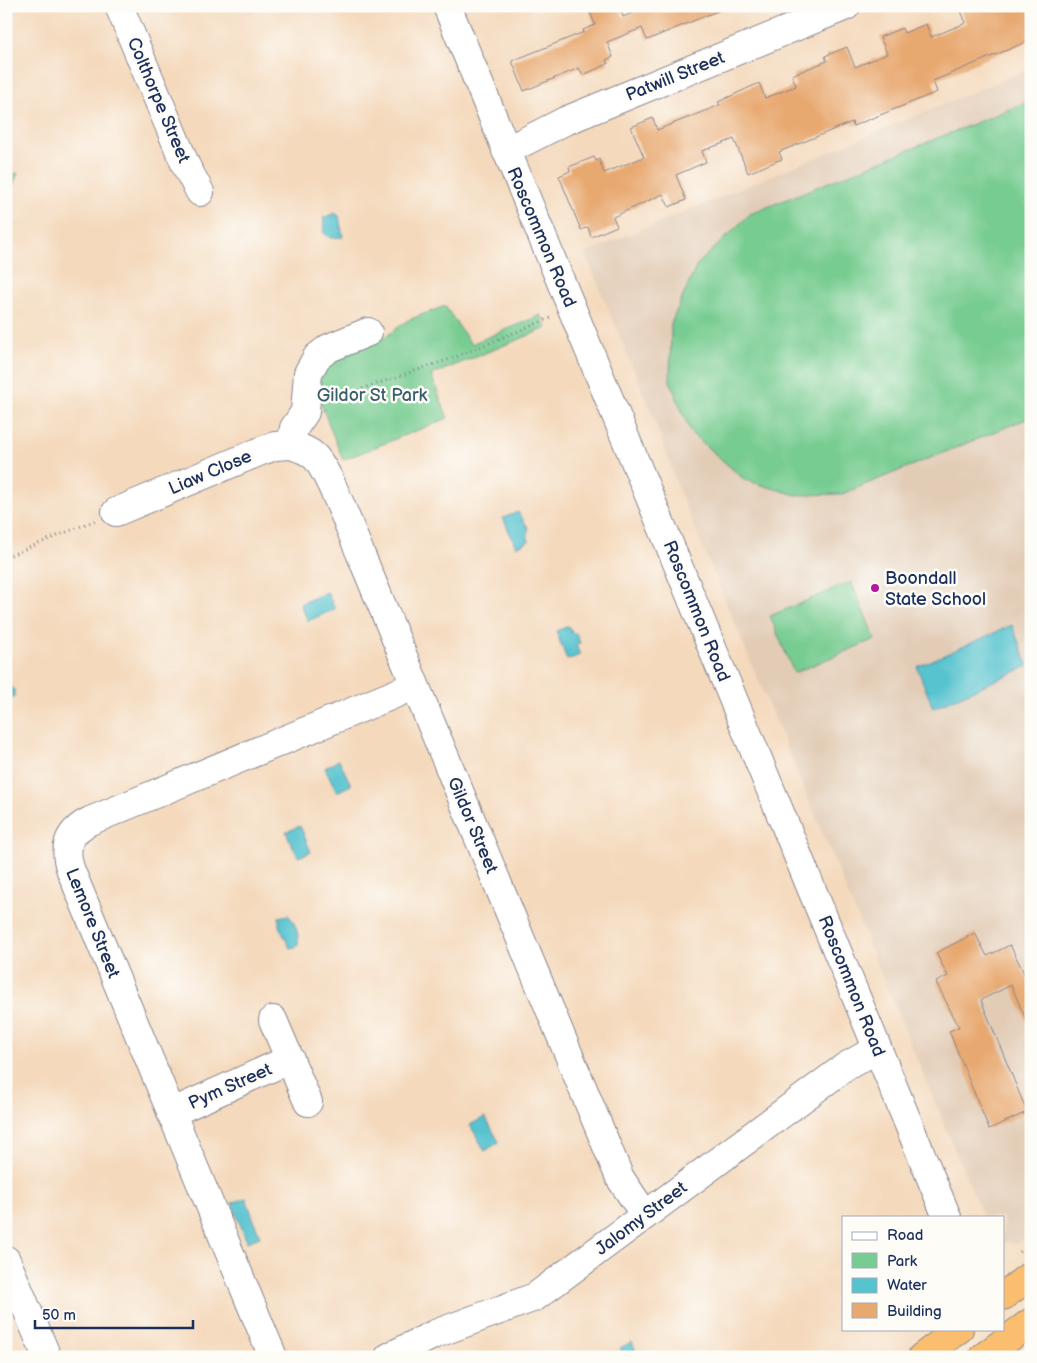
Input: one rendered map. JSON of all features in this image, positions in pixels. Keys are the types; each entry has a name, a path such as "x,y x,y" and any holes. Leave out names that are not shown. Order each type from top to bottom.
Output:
{"highway":[{"path":"1004,1295 1024,1265"},
{"path":"996,1347 1031,1322"},
{"path":"922,1357 958,1330"}],"street":[{"name":"Colthorpe Street","path":"119,6 186,166 200,192"},
{"name":"Roscommon Road","path":"446,6 947,1216"},
{"name":"Patwill Street","path":"506,151 565,121 846,6"},
{"path":"292,437 303,416 306,404 306,378 317,357 329,348 368,332"},
{"name":"Liaw Close","path":"116,512 275,446 292,437"},
{"name":"Gildor Street","path":"292,437 321,465 362,555 414,686 620,1178 645,1215"},
{"name":"Lemore Street","path":"273,1357 70,871 66,855 67,846 72,834 90,821 414,686"},
{"name":"Pym Street","path":"273,1020 308,1102"},
{"name":"Jalomy Street","path":"389,1357 435,1334 535,1297 845,1067 877,1050"},
{"name":"Pym Street","path":"171,1113 290,1059"},
{"path":"6,1260 46,1357"}],"path":[{"path":"306,404 320,403 453,358 551,317"},
{"path":"6,557 116,512"},
{"path":"1024,1265 1031,1243"}],"shaded area":[{"name":"Boondall State School","path":"1031,68 1031,1233 1016,1244 1004,1242 1004,1216 983,1216 678,488 655,421 585,253"}],"green space":[{"path":"1031,102 1031,417 842,494 796,495 745,480 691,433 670,381 671,323 697,265 750,214"},
{"path":"18,173 10,192 6,190 6,176"},
{"name":"Gildor St Park","path":"445,306 471,344 541,315 547,328 431,375 448,418 343,460 317,394 317,371 346,352 388,335 408,320"},
{"path":"851,582 875,639 794,673 770,616"}],"water":[{"path":"335,213 339,216 343,237 330,238 323,232 325,226 323,218"},
{"path":"518,512 529,529 527,533 529,541 516,547 503,518"},
{"path":"327,592 335,609 308,621 300,604"},
{"path":"1012,625 1028,666 933,708 917,667"},
{"path":"569,626 572,633 576,633 580,643 576,645 580,655 567,660 556,631"},
{"path":"6,682 14,689 14,697 6,698"},
{"path":"339,760 351,785 337,792 325,768"},
{"path":"300,826 311,852 298,857 286,832"},
{"path":"288,915 295,925 298,937 298,946 290,948 279,926 279,917"},
{"path":"485,1117 499,1142 485,1151 470,1125"},
{"path":"246,1198 260,1237 247,1242 232,1203"},
{"path":"632,1342 637,1354 645,1357 625,1357 620,1348"}],"building":[{"path":"588,6 619,6 623,17 649,6 727,7 647,40 642,28 607,42 613,57 606,60 608,64 583,75 579,68 524,91 512,61 584,32 583,30 595,25"},
{"path":"959,6 1031,6 1031,40 933,81 937,92 853,126 852,122 779,152 782,159 748,173 734,139 702,151 706,162 676,175 686,200 669,207 663,194 613,217 617,226 591,237 588,227 581,230 559,176 570,171 569,167 594,157 596,161 599,159 604,173 644,157 631,127 653,118 657,130 720,105 718,102 759,83 765,98 796,86 792,75 827,61 825,56 847,47 855,67 887,54 880,37 902,28 904,33 926,24 931,37 966,23"},
{"path":"975,933 987,956 1010,945 1031,987 1031,1031 1011,985 981,1000 1027,1112 989,1129 949,1031 959,1027 936,982 948,976 936,953"}],"place":[{"name":"Boondall State School","path":"875,588"}]}
